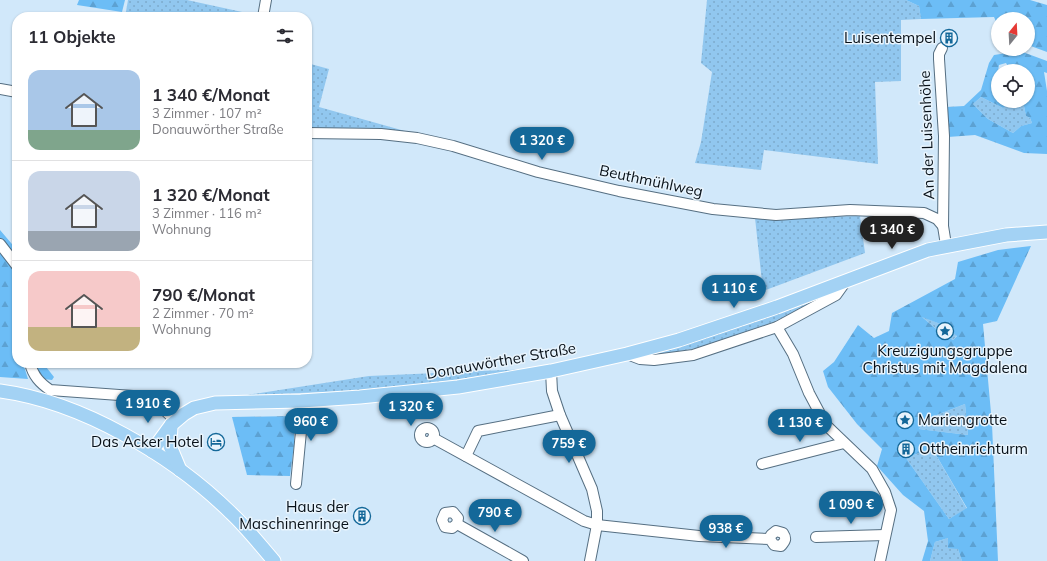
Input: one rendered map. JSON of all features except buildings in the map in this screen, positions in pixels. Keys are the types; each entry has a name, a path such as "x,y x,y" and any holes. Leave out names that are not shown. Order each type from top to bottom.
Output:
{"main road":[{"name":"Donauwörther Straße","path":"148,449 173,423 194,408 215,403 301,401 360,397 458,387 551,371 627,354 679,340 777,307 914,255 946,246 1006,235 1047,232"},
{"path":"0,391 48,402 74,412 116,431 148,449 180,470 208,492 232,514 274,561"},
{"path":"173,423 170,446 180,470"}],"street":[{"path":"264,12 266,0"},
{"name":"An der Luisenhöhe","path":"942,48 940,59 944,136 943,226 946,246"},
{"path":"0,89 12,91"},
{"name":"Beuthmühlweg","path":"312,133 381,134 417,138 453,146 538,172 619,191 713,209 776,215 850,210 924,213 937,219 943,226"},
{"path":"0,244 12,260"},
{"name":"Donauwörther Straße","path":"627,354 640,359 654,360 693,354 777,327 836,296 846,281"},
{"path":"777,327 793,354 809,393 826,425 872,469 885,492 891,510 880,561"},
{"path":"32,368 39,382 50,390 133,396 159,405 173,423"},
{"path":"551,371 552,391 560,415 592,488 597,511 597,525 590,561"},
{"path":"296,484 302,421 301,401"},
{"path":"466,456 478,431 560,415"},
{"path":"433,438 584,521 597,525 698,536 770,539"},
{"path":"762,464 844,443"},
{"path":"457,524 522,561"},
{"path":"816,537 886,535"}],"shaded area":[{"path":"128,0 187,0 242,12 126,12"},
{"path":"707,0 906,0 919,6 921,19 901,20 901,81 875,82 878,164 764,150 761,170 695,163 701,142 712,72 701,63"},
{"path":"312,64 329,69 319,107 412,133 346,128 312,128"},
{"path":"981,97 991,102 991,108 1024,108 1026,116 1030,118 1032,123 1021,126 1013,133 988,119 973,104"},
{"path":"860,216 865,253 763,291 755,218"},
{"path":"833,293 771,323 702,347 646,357 645,353"},
{"path":"921,316 943,325 957,335 953,340 941,333"},
{"path":"529,369 425,384 351,391 247,395 369,376"},
{"path":"965,404 968,435 919,429 929,418"},
{"path":"932,448 967,509 949,519 906,458"},
{"path":"948,538 958,549 962,561 930,561 935,542"}],"green space":[{"path":"79,0 125,0 122,12 77,5"},
{"path":"906,0 1030,0 1047,5 1047,52 1035,48 1035,12 991,12 991,17 921,19 919,6"},
{"path":"993,56 1034,56 1047,61 1047,73 1044,72 1047,91 1047,154 1024,153 975,135 948,137 947,107 964,106 981,90 989,63"},
{"path":"0,230 12,244 12,368 25,368 28,379 0,377"},
{"path":"1031,246 997,321 983,324 992,424 998,561 962,561 958,549 948,548 948,538 935,542 930,561 922,561 928,541 924,511 903,495 877,466 882,449 857,424 828,387 823,371 834,362 858,325 874,338 889,331 892,313 955,279 958,262 998,250","holes":["922,317 943,325 957,336 953,340 941,333","965,404 968,435 919,429 929,418","932,448 967,508 949,519 906,458"]},
{"path":"36,368 47,368 54,377 52,380 43,379"},
{"path":"294,416 294,445 290,476 247,475 232,417"}],"place":[{"name":"Luisentempel","path":"949,38"},
{"name":"Kreuzigungsgruppe Christus mit Magdalena","path":"945,331"},
{"name":"Mariengrotte","path":"905,420"},
{"name":"Das Acker Hotel","path":"216,442"},
{"name":"Ottheinrichturm","path":"906,449"},
{"name":"Haus der Maschinenringe","path":"362,516"}]}
